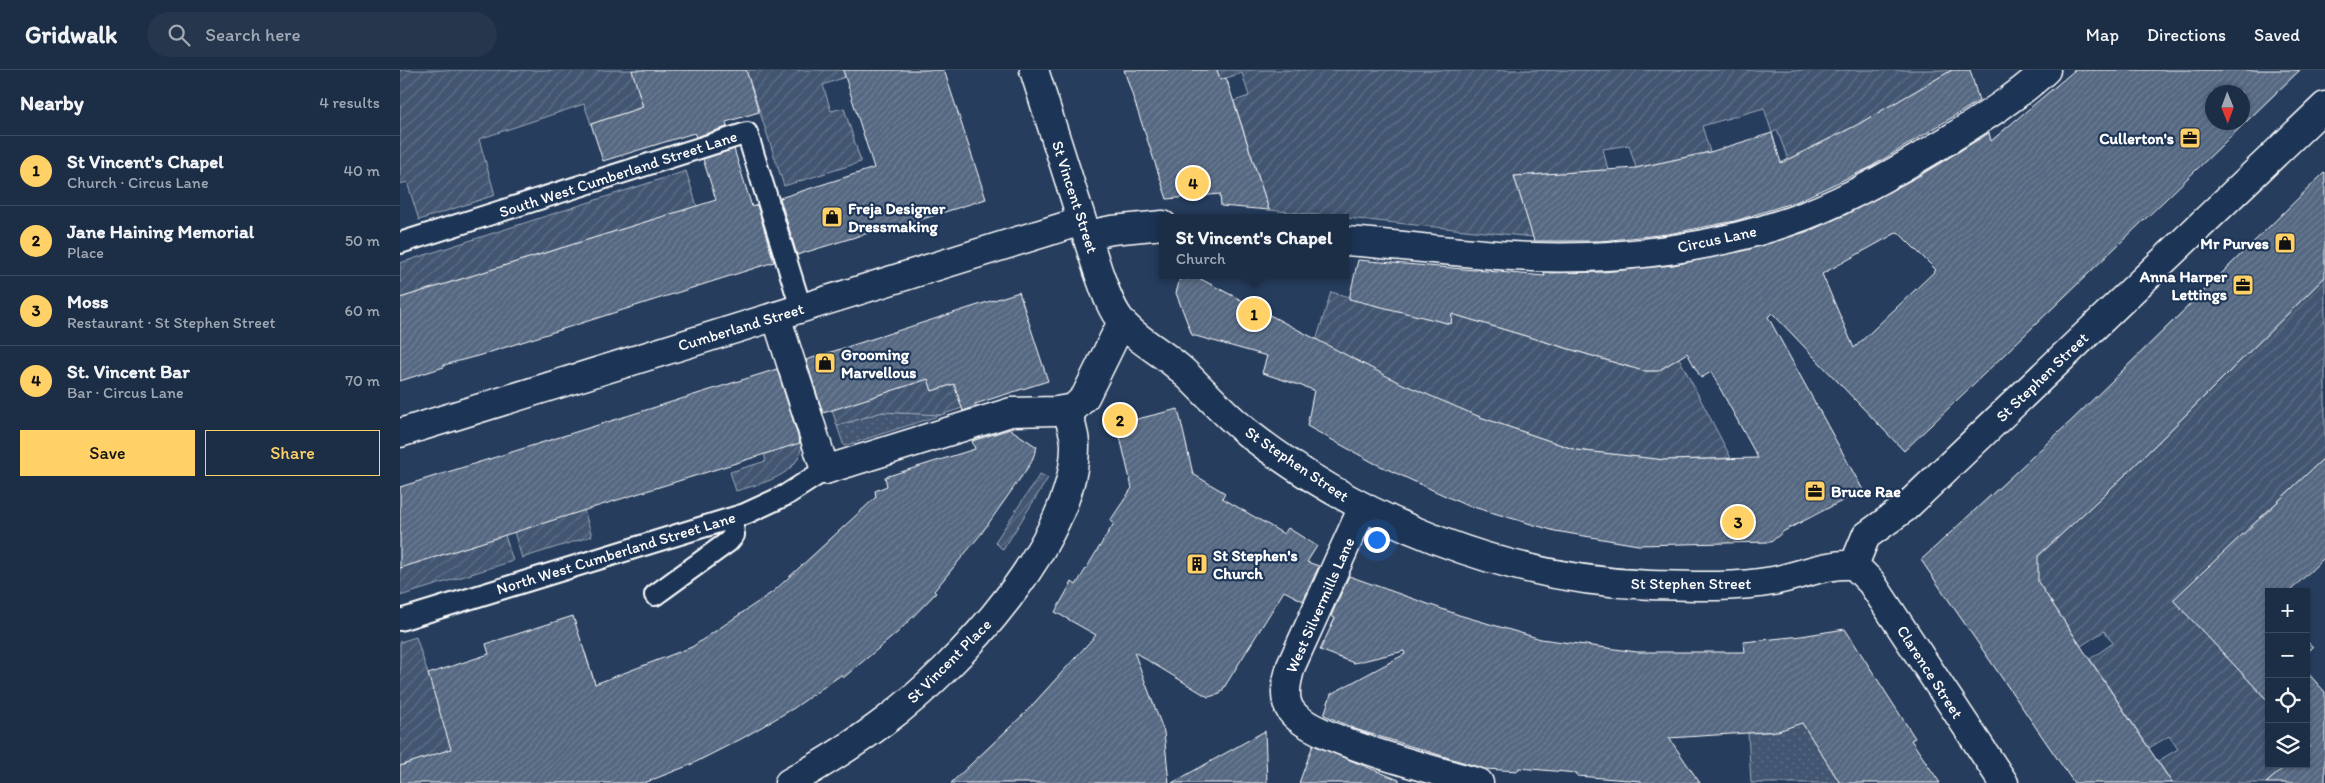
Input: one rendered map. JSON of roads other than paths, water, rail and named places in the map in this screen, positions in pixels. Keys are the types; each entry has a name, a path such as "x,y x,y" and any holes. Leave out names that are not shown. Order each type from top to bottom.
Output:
{"street":[{"name":"St Vincent Street","path":"1034,70 1105,289 1122,322"},
{"name":"Circus Lane","path":"1349,240 1478,254 1570,257 1649,252 1727,239 1806,215 1882,179 1975,123 2016,95 2046,70"},
{"name":"St Stephen Street","path":"1122,322 1181,369 1247,432 1314,479 1363,507 1457,548 1554,574 1600,580 1658,585 1750,584 1836,566 1854,565 1866,536 1905,508 2325,106"},
{"path":"1084,228 1112,230 1159,225"},
{"name":"Cumberland Street","path":"400,433 789,312 1084,228"},
{"path":"789,312 825,470"},
{"path":"1066,410 1074,408 1085,397 1122,322"},
{"name":"North West Cumberland Street Lane","path":"825,470 1011,412 1066,410"},
{"name":"St Vincent Place","path":"789,783 886,721 943,671 989,623 1022,578 1036,555 1049,532 1067,491 1072,471 1075,442 1066,410"},
{"name":"West Silvermills Lane","path":"1363,507 1291,666 1287,682 1286,699 1290,710 1313,729 1346,742 1479,783"},
{"name":"Clarence Street","path":"1854,565 1871,582 2004,783"}],"lane":[{"name":"South West Cumberland Street Lane","path":"400,243 747,133 789,312"},
{"name":"North West Cumberland Street Lane","path":"400,620 732,518 757,509 786,495 825,470"},
{"path":"655,595 728,542 734,535 732,518"}],"place":[{"name":"Cullerton's","path":"2190,138"},
{"name":"St. Vincent Bar","path":"1193,183"},
{"name":"Freja Designer Dressmaking","path":"832,217"},
{"name":"Mr Purves","path":"2285,243"},
{"name":"Anna Harper Lettings","path":"2243,285"},
{"name":"St Vincent's Chapel","path":"1254,314"},
{"name":"Grooming Marvellous","path":"825,363"},
{"name":"Jane Haining Memorial","path":"1120,420"},
{"name":"Bruce Rae","path":"1815,491"},
{"name":"Moss","path":"1738,522"},
{"name":"St Stephen's Church","path":"1197,564"}]}
